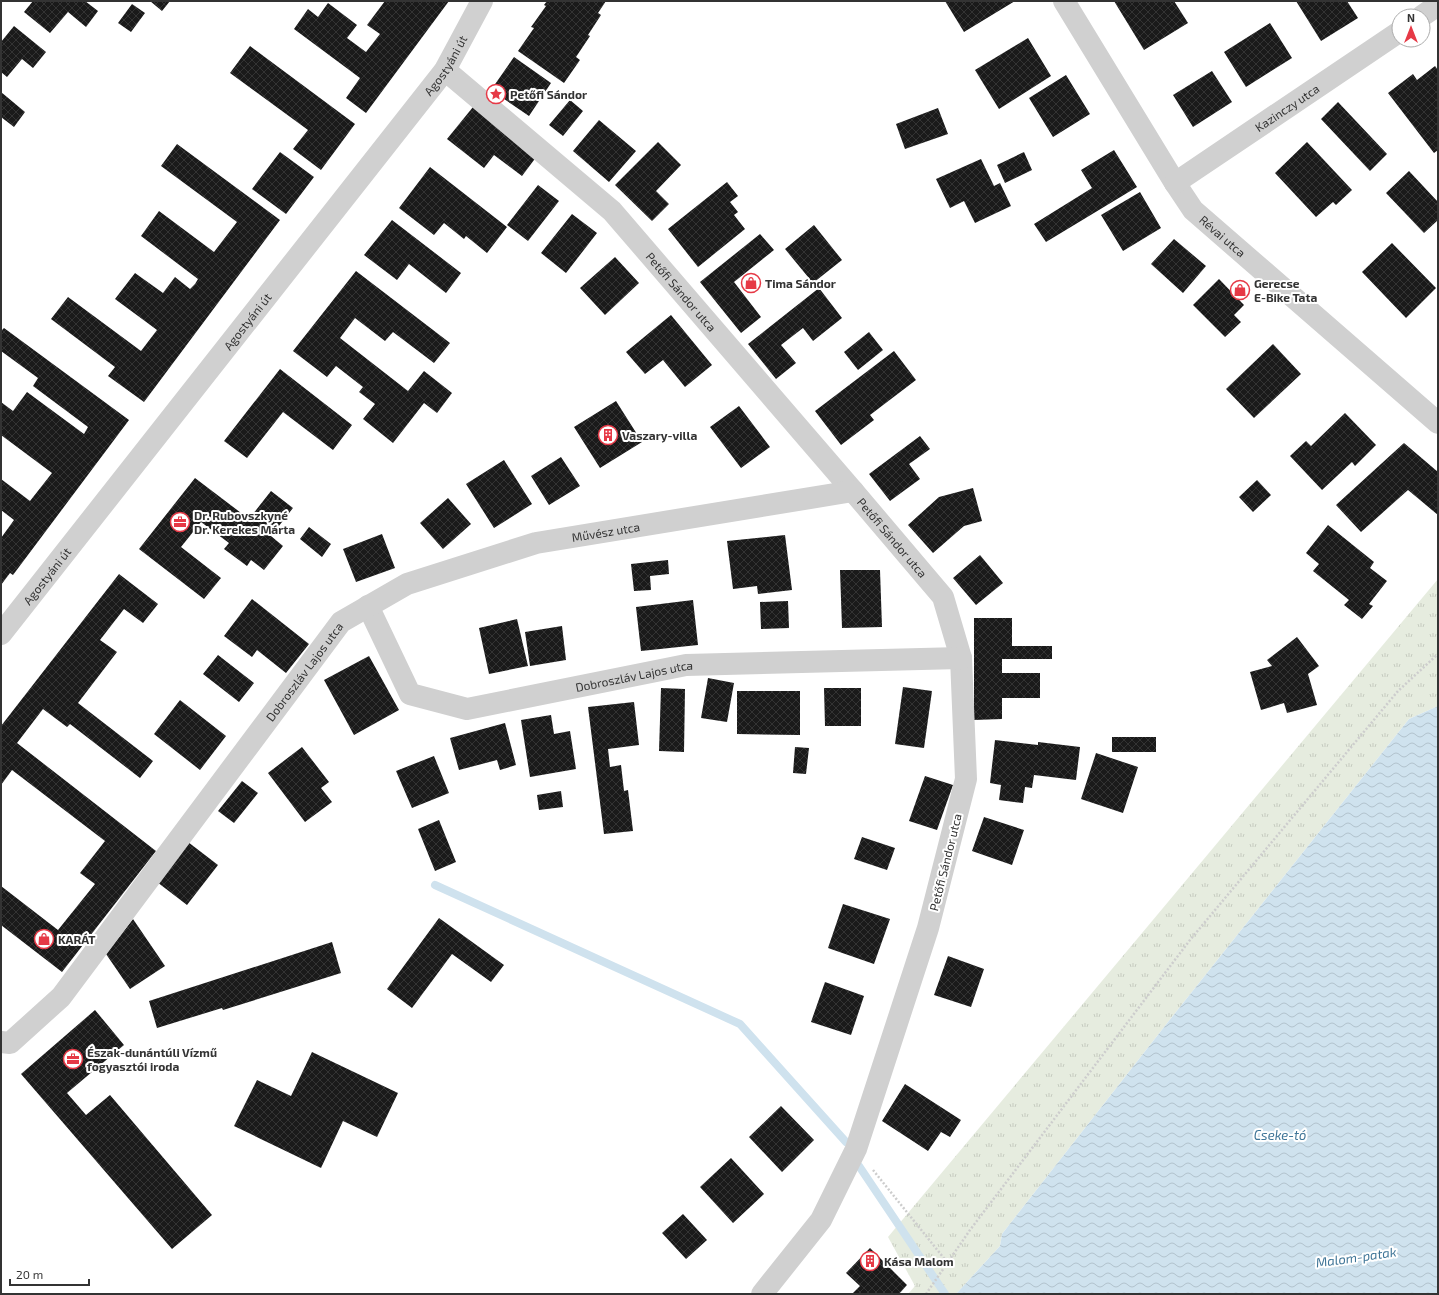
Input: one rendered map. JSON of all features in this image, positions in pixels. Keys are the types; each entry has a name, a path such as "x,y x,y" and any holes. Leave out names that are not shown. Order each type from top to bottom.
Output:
{"street":[{"name":"Agostyáni út","path":"1,634 445,70 482,1"},
{"name":"Révai utca","path":"1064,1 1193,210 1438,423"},
{"name":"Kazinczy utca","path":"1175,183 1391,37"},
{"name":"Petőfi Sándor utca","path":"445,70 612,211 943,597 961,658 966,779 928,928 856,1149 821,1220 762,1294"},
{"name":"Művész utca","path":"368,606 407,584 536,542 853,491"},
{"name":"Dobroszláv Lajos utca","path":"1,1042 10,1043 61,997 341,622 368,606 410,694 467,709 686,665 961,658"}],"path":[{"path":"926,1294 947,1262 1190,940 1398,691 1438,654"},
{"path":"856,1149 947,1262"}],"green space":[{"path":"1438,579 1438,706 1409,719 1168,1022 1002,1234 1000,1246 956,1294 908,1294 915,1286 888,1237"}],"water":[{"name":"Cseke-tó","path":"1438,706 1438,1294 956,1294 1000,1246 1002,1234 1168,1022 1409,719"}],"building":[{"path":"33,1 85,1 98,11 86,27 68,12 50,33 24,12"},
{"path":"150,1 170,1 162,11"},
{"path":"385,1 449,1 366,113 346,98 360,78 294,29 308,9 318,17 328,3 357,25 347,38 366,52 380,34 367,25"},
{"path":"547,1 606,1 598,13 601,15 588,35 590,36 576,57 580,60 564,83 518,51 534,28 531,27 546,6 544,5"},
{"path":"945,1 1015,1 964,32"},
{"path":"1114,1 1174,1 1188,23 1144,50"},
{"path":"1296,1 1347,1 1358,18 1321,41"},
{"path":"132,4 145,13 131,32 118,23"},
{"path":"1270,23 1292,58 1246,87 1224,52"},
{"path":"14,26 46,52 33,68 22,59 7,77 1,72 1,42"},
{"path":"1028,38 1051,76 999,109 975,70"},
{"path":"250,46 355,124 321,170 293,149 308,130 230,73"},
{"path":"514,57 551,83 529,116 491,90"},
{"path":"1435,66 1438,70 1438,150 1434,153 1388,93 1413,74 1417,80"},
{"path":"1212,71 1232,102 1193,127 1173,95"},
{"path":"1066,75 1090,114 1053,137 1029,98"},
{"path":"1,92 25,112 14,127 1,117"},
{"path":"570,100 583,111 563,136 549,125"},
{"path":"1338,102 1387,154 1370,171 1321,119"},
{"path":"473,107 537,156 522,176 494,155 484,168 447,139"},
{"path":"938,108 948,134 905,149 896,124"},
{"path":"599,120 636,151 609,182 573,151"},
{"path":"658,142 681,165 656,191 669,204 652,221 615,185"},
{"path":"1307,142 1352,190 1336,205 1333,202 1316,217 1275,173"},
{"path":"177,144 280,220 144,402 108,376 115,367 51,319 68,297 141,351 157,330 115,299 135,273 163,293 175,277 190,289 195,284 198,279 141,236 159,211 214,252 237,222 161,166"},
{"path":"1114,150 1137,187 1046,242 1034,224 1092,188 1081,170"},
{"path":"280,152 314,177 286,214 252,189"},
{"path":"1024,152 1032,170 1005,183 997,165"},
{"path":"981,159 994,186 1000,183 1011,206 975,223 964,201 950,208 936,179"},
{"path":"430,167 507,227 487,253 466,236 464,239 444,223 434,235 399,208"},
{"path":"1409,171 1438,202 1438,220 1424,233 1386,193"},
{"path":"727,182 738,196 730,202 738,212 734,215 745,229 698,267 668,229"},
{"path":"538,185 559,201 528,241 507,225"},
{"path":"1140,192 1161,228 1123,251 1101,215"},
{"path":"572,214 597,233 566,273 541,253"},
{"path":"392,220 461,273 446,293 409,264 397,280 364,255"},
{"path":"814,225 842,260 813,283 785,249"},
{"path":"760,234 774,250 734,282 761,317 741,333 700,282"},
{"path":"1174,239 1206,266 1183,293 1151,264"},
{"path":"1392,243 1436,288 1406,318 1362,272"},
{"path":"615,257 639,283 605,315 580,288"},
{"path":"356,271 450,343 434,363 393,332 385,341 355,318 340,338 408,391 424,371 452,393 437,413 424,403 393,443 363,419 375,404 359,392 363,387 336,366 327,377 293,351"},
{"path":"1219,279 1244,305 1234,315 1241,322 1225,337 1193,305"},
{"path":"819,288 842,318 813,341 803,328 781,345 796,363 776,379 748,344"},
{"path":"671,315 712,365 685,387 663,360 645,374 626,352"},
{"path":"4,328 129,420 13,575 10,573 1,585 1,538 14,520 1,510 1,479 30,501 52,473 1,435 1,402 13,411 27,392 84,434 88,427 33,386 38,378 1,351 1,331"},
{"path":"869,332 883,350 858,370 844,352"},
{"path":"1273,344 1301,374 1254,418 1226,389"},
{"path":"894,351 916,380 870,415 874,420 841,445 815,411"},
{"path":"280,369 352,425 333,450 283,412 247,458 224,441"},
{"name":"Vaszary-villa","path":"616,401 642,442 600,468 574,427"},
{"path":"739,406 770,447 741,468 710,427"},
{"path":"1345,413 1376,445 1355,466 1352,462 1322,490 1290,456 1306,441 1311,446"},
{"path":"920,436 930,449 909,464 920,479 890,501 869,474"},
{"path":"1404,443 1438,472 1438,515 1408,490 1361,532 1336,505"},
{"path":"561,457 580,486 549,505 531,476"},
{"path":"504,460 532,504 494,528 466,484"},
{"path":"195,478 249,519 271,491 293,508 271,536 283,546 264,570 251,560 247,566 224,549 229,543 201,522 181,547 221,578 204,599 139,549"},
{"path":"1257,480 1271,495 1253,512 1239,497"},
{"path":"973,488 982,521 964,526 933,553 908,525 939,497"},
{"path":"448,498 471,524 443,549 420,523"},
{"path":"1328,525 1374,562 1370,568 1387,581 1369,604 1373,606 1362,619 1344,605 1349,600 1313,571 1319,564 1306,553"},
{"path":"309,527 331,544 322,557 300,539"},
{"path":"382,534 395,568 356,582 343,549"},
{"path":"785,535 792,590 758,594 757,586 733,589 727,541"},
{"path":"980,555 1003,583 976,605 953,578"},
{"path":"668,560 669,574 650,576 651,590 634,591 631,564"},
{"path":"840,570 880,570 882,627 842,628"},
{"path":"119,574 158,604 143,623 124,609 100,640 117,652 78,703 153,761 140,778 70,724 67,727 43,709 17,743 156,851 62,972 1,925 1,886 58,930 95,884 80,873 105,841 12,770 1,785 1,726"},
{"path":"252,599 309,644 286,673 257,650 252,657 224,636"},
{"path":"693,600 698,645 641,651 636,607"},
{"path":"788,601 789,628 761,629 760,602"},
{"path":"974,618 1012,618 1012,646 1052,646 1052,659 1002,659 1002,673 1040,673 1040,698 1002,698 1002,719 974,720"},
{"path":"517,619 528,666 489,674 479,628"},
{"path":"562,626 566,660 530,666 525,632"},
{"path":"1297,637 1319,666 1308,674 1317,705 1287,713 1284,703 1261,710 1250,672 1272,666 1267,660"},
{"path":"218,655 254,683 239,702 203,674"},
{"path":"369,656 399,710 354,735 324,680"},
{"path":"708,678 734,683 727,722 701,718"},
{"path":"903,687 932,691 924,748 895,744"},
{"path":"661,688 685,689 684,752 659,751"},
{"path":"824,688 861,688 861,726 825,726"},
{"path":"737,691 800,691 800,735 737,734"},
{"path":"180,700 226,736 200,770 154,734"},
{"path":"634,702 639,745 608,749 610,767 621,765 624,791 628,790 633,831 604,834 588,707"},
{"path":"551,715 554,734 570,731 576,769 530,777 521,720"},
{"path":"505,723 516,765 500,770 497,760 459,770 450,738"},
{"path":"1112,737 1156,737 1156,752 1112,752"},
{"path":"995,740 1038,745 1038,742 1080,747 1076,780 1034,775 1032,788 1025,787 1023,803 999,800 1001,785 990,783"},
{"path":"302,747 329,782 321,788 332,802 305,822 268,773"},
{"path":"795,747 809,748 806,774 793,773"},
{"path":"1096,753 1138,767 1123,813 1081,799"},
{"path":"434,756 449,793 412,808 396,771"},
{"path":"925,776 953,785 937,830 909,821"},
{"path":"242,781 258,793 234,823 218,811"},
{"path":"561,791 563,807 539,810 537,795"},
{"path":"984,817 1024,830 1012,865 972,851"},
{"path":"439,820 456,862 435,871 418,829"},
{"path":"862,837 895,848 887,870 854,859"},
{"path":"188,842 218,865 187,905 157,882"},
{"path":"843,904 890,919 874,964 828,948"},
{"path":"439,918 504,965 491,982 452,954 412,1008 387,989"},
{"path":"133,919 165,966 130,989 106,954"},
{"path":"332,942 341,973 223,1010 222,1008 157,1028 149,1001"},
{"path":"948,956 984,969 971,1007 934,995"},
{"path":"825,982 864,996 851,1035 811,1022"},
{"path":"95,1010 124,1045 67,1093 86,1115 110,1095 212,1215 172,1249 21,1074"},
{"path":"312,1052 398,1093 377,1137 343,1121 321,1168 234,1126 257,1080 291,1096"},
{"path":"905,1084 961,1120 950,1137 941,1132 928,1151 882,1121"},
{"path":"781,1106 814,1140 782,1172 749,1137"},
{"path":"731,1158 764,1194 733,1223 700,1187"},
{"path":"683,1214 707,1240 686,1259 662,1233"},
{"name":"Kása Malom","path":"870,1248 907,1285 899,1294 852,1294 860,1286 846,1273"}],"waterway":[{"path":"435,885 740,1024 846,1142"},
{"path":"859,1166 945,1294"}],"place":[{"name":"Petőfi Sándor","path":"496,94"},
{"name":"Tima Sándor","path":"751,283"},
{"name":"Gerecse E-Bike Tata","path":"1240,290"},
{"name":"Vaszary-villa","path":"608,435"},
{"name":"Dr. Rubovszkyné Dr. Kerekes Márta","path":"180,522"},
{"name":"KARÁT","path":"44,939"},
{"name":"Észak-dunántúli Vízmű fogyasztói iroda","path":"73,1059"},
{"name":"Kása Malom","path":"870,1261"}],"water label":[{"name":"Malom-patak","path":"1356,1257"}]}
